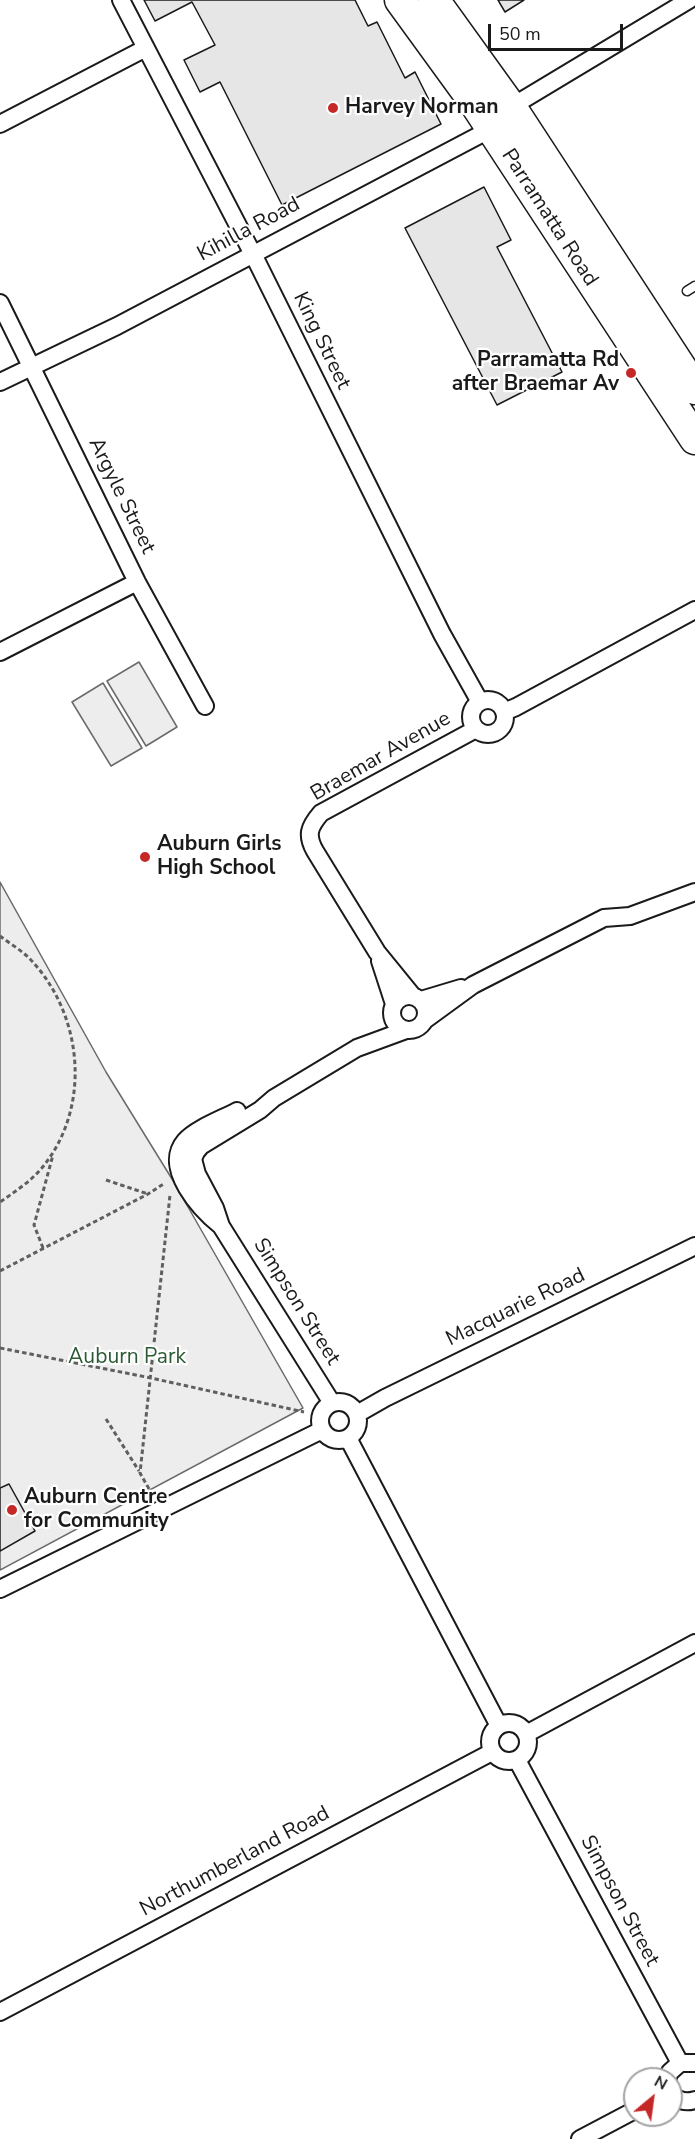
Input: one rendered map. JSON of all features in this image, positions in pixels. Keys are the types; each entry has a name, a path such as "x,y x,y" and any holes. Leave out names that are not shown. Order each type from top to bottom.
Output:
{"highway":[{"name":"Parramatta Road","path":"400,0 501,118 695,388"},
{"name":"Parramatta Road","path":"434,0 501,118 695,439"}],"street":[{"name":"King Street","path":"121,0 252,254 442,634 480,702"},
{"name":"Kihilla Road","path":"0,382 117,326 501,118 689,0"},
{"path":"0,124 146,48"},
{"name":"Argyle Street","path":"0,303 137,582 205,706"},
{"path":"0,652 137,582"},
{"path":"504,712 695,610"},
{"path":"494,701 502,707 504,722 498,729 489,733 476,729 471,714 480,702 494,701"},
{"name":"Braemar Avenue","path":"416,998 376,952 309,842 311,826 321,813 476,729"},
{"path":"274,1098 357,1048 417,1028 473,985 604,918 630,916 695,892"},
{"name":"Braemar Avenue","path":"376,952 393,1009"},
{"path":"357,1048 402,997 416,998 473,985"},
{"path":"416,998 426,1009 425,1020"},
{"path":"393,1009 396,1025 406,1030"},
{"name":"Simpson Street","path":"274,1098 260,1110 201,1146 193,1159 197,1174 215,1208 221,1226 332,1403"},
{"name":"Simpson Street","path":"221,1226 204,1212 191,1195 180,1173 177,1158 185,1141 192,1135 257,1100 274,1098"},
{"name":"Macquarie Road","path":"357,1414 385,1398 695,1246"},
{"path":"344,1402 354,1408 357,1414 358,1425 348,1438 335,1440 322,1430 320,1416 332,1403 344,1402"},
{"path":"0,1589 322,1430"},
{"path":"348,1438 499,1726"},
{"path":"526,1734 695,1643"},
{"path":"517,1725 526,1734 528,1739 526,1751 517,1760 501,1760 492,1752 491,1735 499,1726 517,1725"},
{"name":"Northumberland Road","path":"0,2013 492,1752"},
{"name":"Simpson Street","path":"517,1760 687,2063"},
{"path":"580,2139 623,2116"}],"lane":[{"path":"687,291 695,286"}],"path":[{"path":"0,936 28,957 61,1005 70,1031 75,1066 74,1094 70,1112 54,1151 34,1225 44,1248"},
{"path":"0,1203 36,1174 54,1151"},
{"path":"0,1271 148,1194 106,1180"},
{"path":"140,1473 171,1190"},
{"path":"0,1348 304,1412"},
{"path":"106,1419 149,1489"}],"shaded area":[{"path":"139,662 177,727 146,746 107,681"},
{"path":"103,683 142,748 111,766 72,702"},
{"name":"Auburn Park","path":"0,882 106,1072 172,1179 303,1408 0,1570"}],"building":[{"name":"Harvey Norman","path":"144,0 355,0 368,26 377,22 405,78 415,72 441,124 282,205 220,82 200,92 184,60 215,45 192,2 155,21"},
{"path":"498,0 524,0 505,12"},
{"path":"484,187 511,240 497,247 562,372 497,405 405,228"},
{"name":"Auburn Centre for Community","path":"9,1484 35,1531 0,1551 0,1488"}],"place":[{"name":"Harvey Norman","path":"333,108"},
{"name":"Parramatta Rd after Braemar Av","path":"631,373"},
{"name":"Auburn Girls High School","path":"145,857"},
{"name":"Auburn Centre for Community","path":"12,1510"}]}
